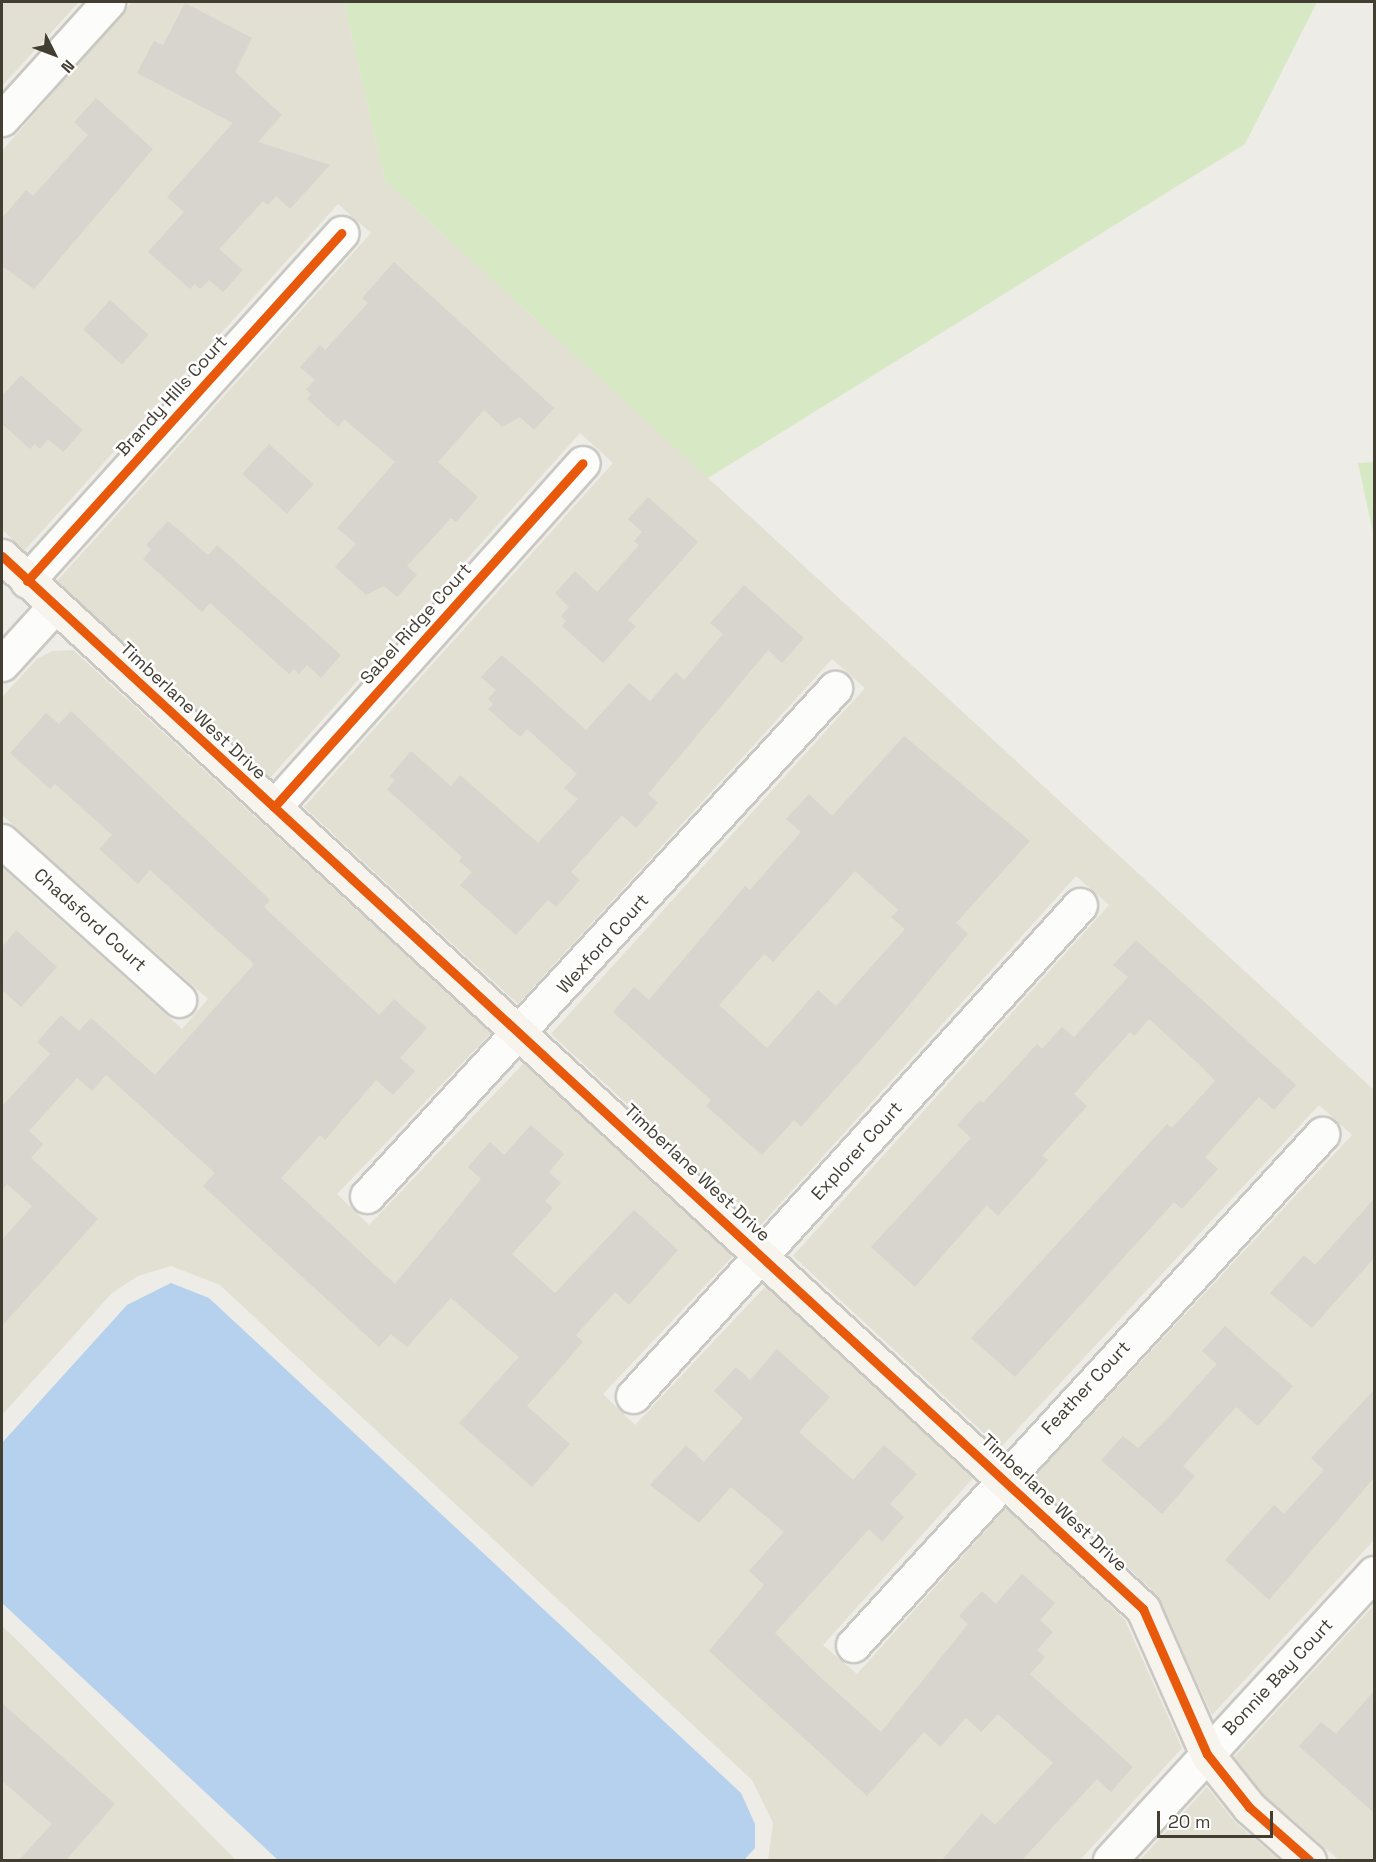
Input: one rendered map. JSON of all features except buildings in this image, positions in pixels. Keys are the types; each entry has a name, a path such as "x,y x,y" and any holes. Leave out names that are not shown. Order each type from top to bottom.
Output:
{"street":[{"path":"2,119 108,2"},
{"name":"Brandy Hills Court","path":"27,581 341,233"},
{"name":"Sabel Ridge Court","path":"274,807 583,463"},
{"name":"Timberlane West Drive","path":"2,556 1004,1477 1143,1609 1207,1754 1249,1807 1309,1860"},
{"path":"2,664 55,606"},
{"name":"Wexford Court","path":"367,1196 521,1034 836,688"},
{"name":"Chadsford Court","path":"2,841 179,1000"},
{"name":"Explorer Court","path":"633,1396 763,1256 1080,905"},
{"name":"Feather Court","path":"853,1645 1004,1477 1322,1134"},
{"name":"Bonnie Bay Court","path":"1110,1860 1374,1573"}],"shaded area":[{"path":"2,2 79,2 2,86"},
{"path":"132,2 344,2 385,181 1374,1090 1374,1540 1212,1715 1157,1595 1033,1478 1352,1135 1319,1105 1000,1448 793,1256 1109,905 1076,876 760,1226 551,1034 865,688 832,659 518,1004 304,807 613,463 580,433 270,778 57,581 371,233 338,204 24,551 2,529 2,151"},
{"path":"73,650 491,1033 337,1194 369,1225 524,1063 733,1256 603,1394 635,1425 766,1286 974,1477 823,1645 857,1674 1007,1507 1125,1620 1182,1748 1080,1860 768,1860 773,1823 752,1780 220,1285 171,1266 138,1276 112,1293 2,1415 2,868 182,1029 208,999 2,815 2,697 37,659 52,651"},
{"path":"1374,1605 1374,1860 1339,1860 1263,1794 1234,1757"},
{"path":"2,1626 22,1645 236,1860 2,1860"},
{"path":"1207,1787 1235,1822 1279,1860 1140,1860"}],"green space":[{"path":"344,2 1317,2 1245,144 708,478 385,181"},
{"path":"1374,462 1374,537 1358,463"}],"water":[{"path":"171,1283 209,1298 741,1793 755,1824 755,1848 744,1860 278,1860 2,1603 2,1443 127,1305"}],"cycle path":[{"path":"27,581 341,233"},
{"path":"274,807 583,463"},
{"path":"2,556 1143,1609 1207,1754 1249,1807 1309,1860"}]}
